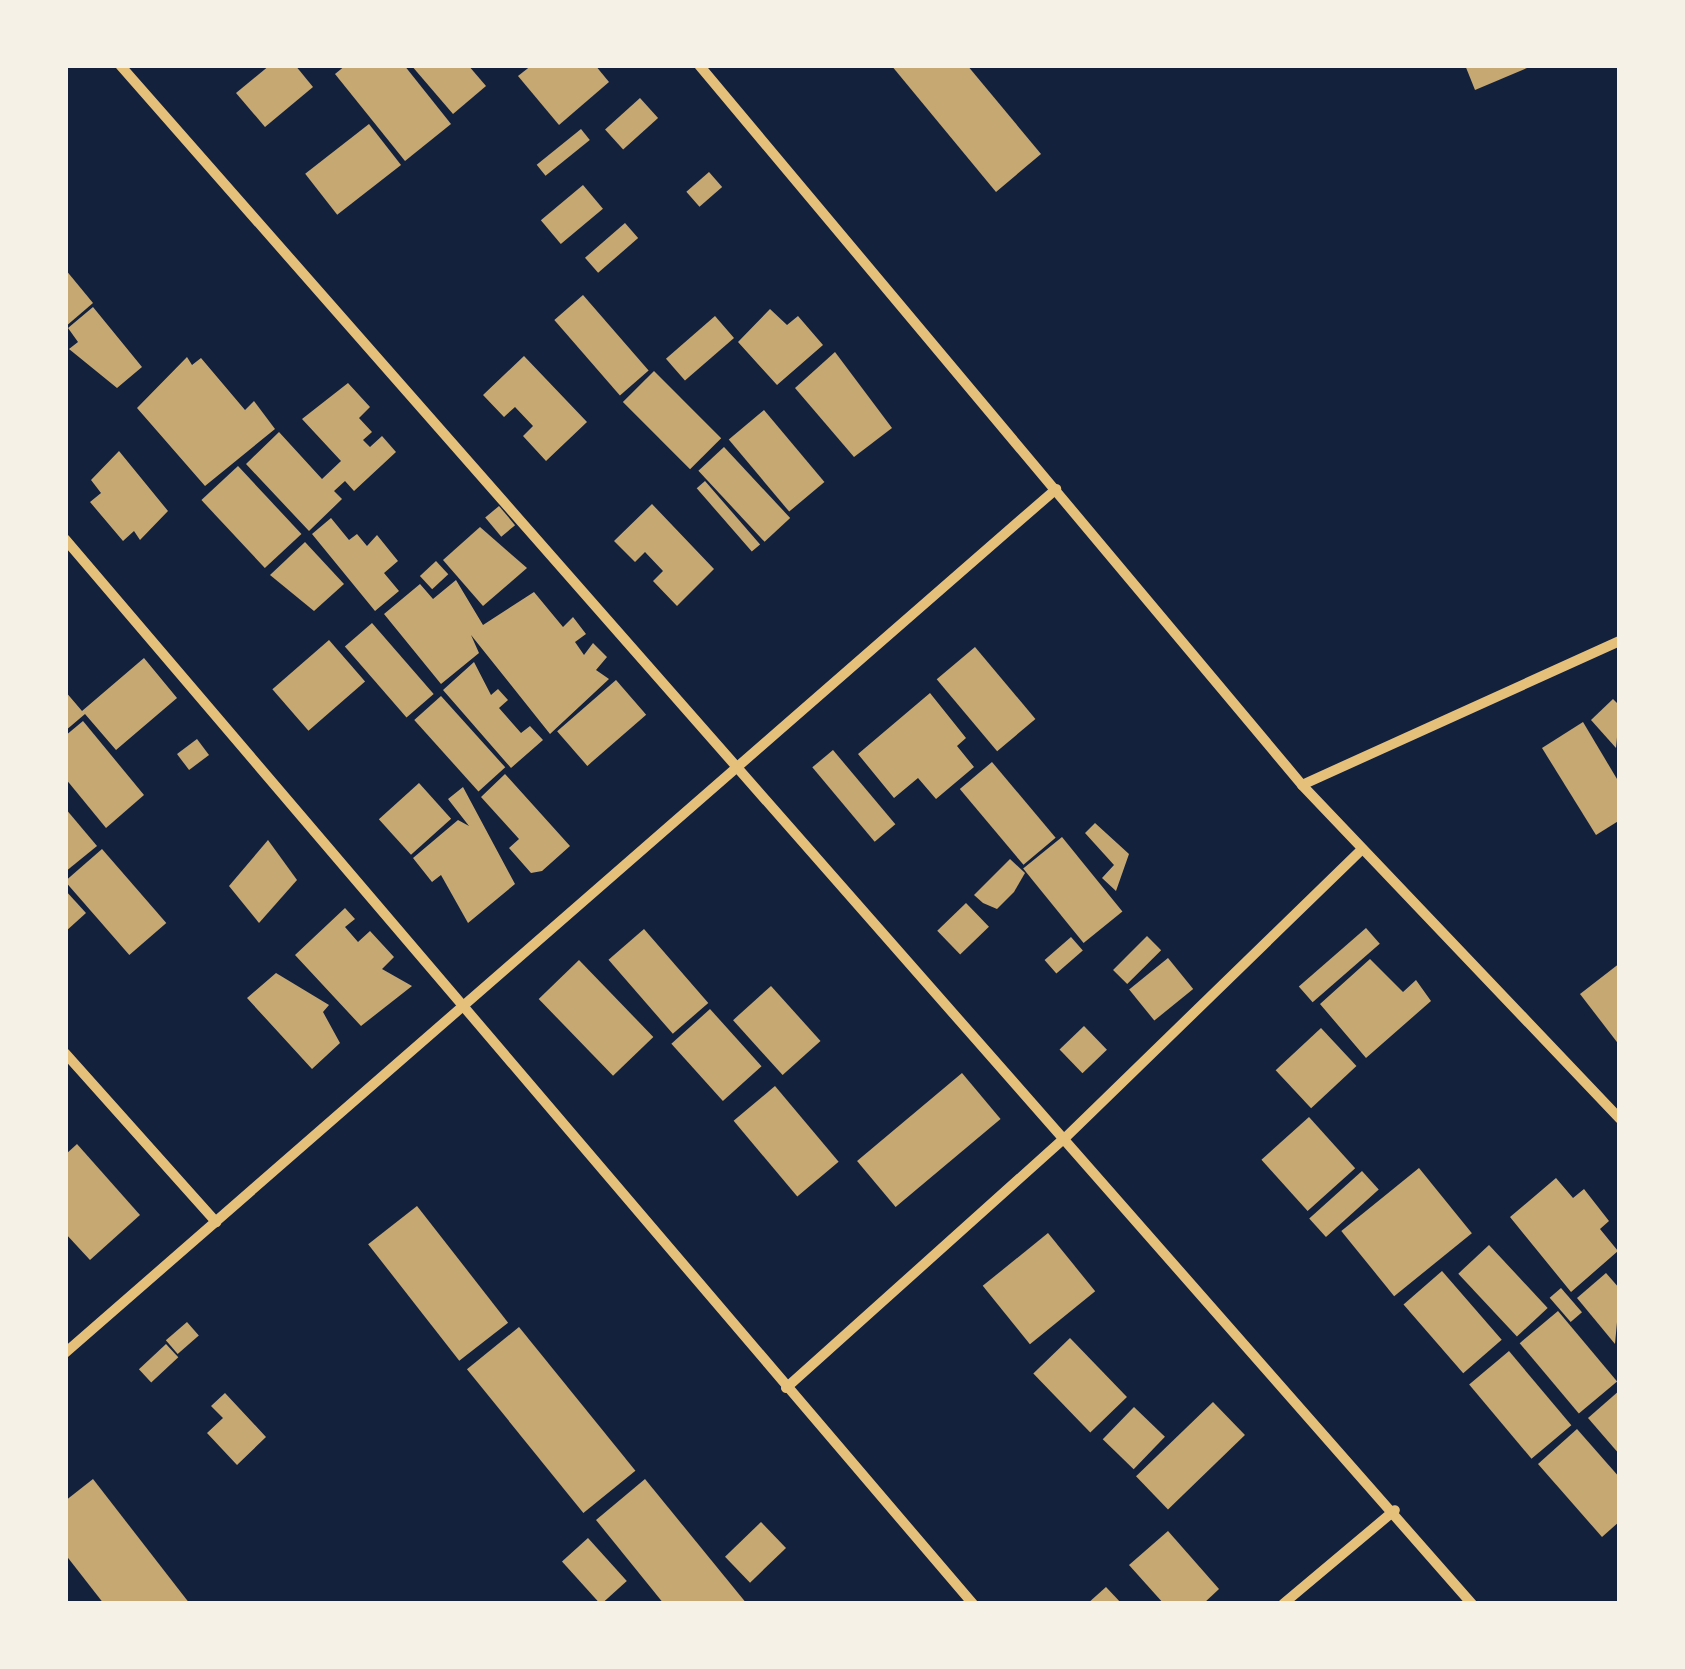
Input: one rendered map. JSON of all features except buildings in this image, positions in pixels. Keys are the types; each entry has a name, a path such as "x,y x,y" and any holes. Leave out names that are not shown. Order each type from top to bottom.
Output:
{"street":[{"path":"120,65 732,766 1396,1510 1472,1604"},
{"path":"699,65 1302,786 1620,1119"},
{"path":"65,1352 732,766 1056,489"},
{"path":"65,539 460,1008 973,1604"},
{"path":"1302,786 1620,641"},
{"path":"786,1388 1065,1138 1360,850"},
{"path":"65,1053 216,1222"},
{"path":"1283,1604 1396,1510"}]}
